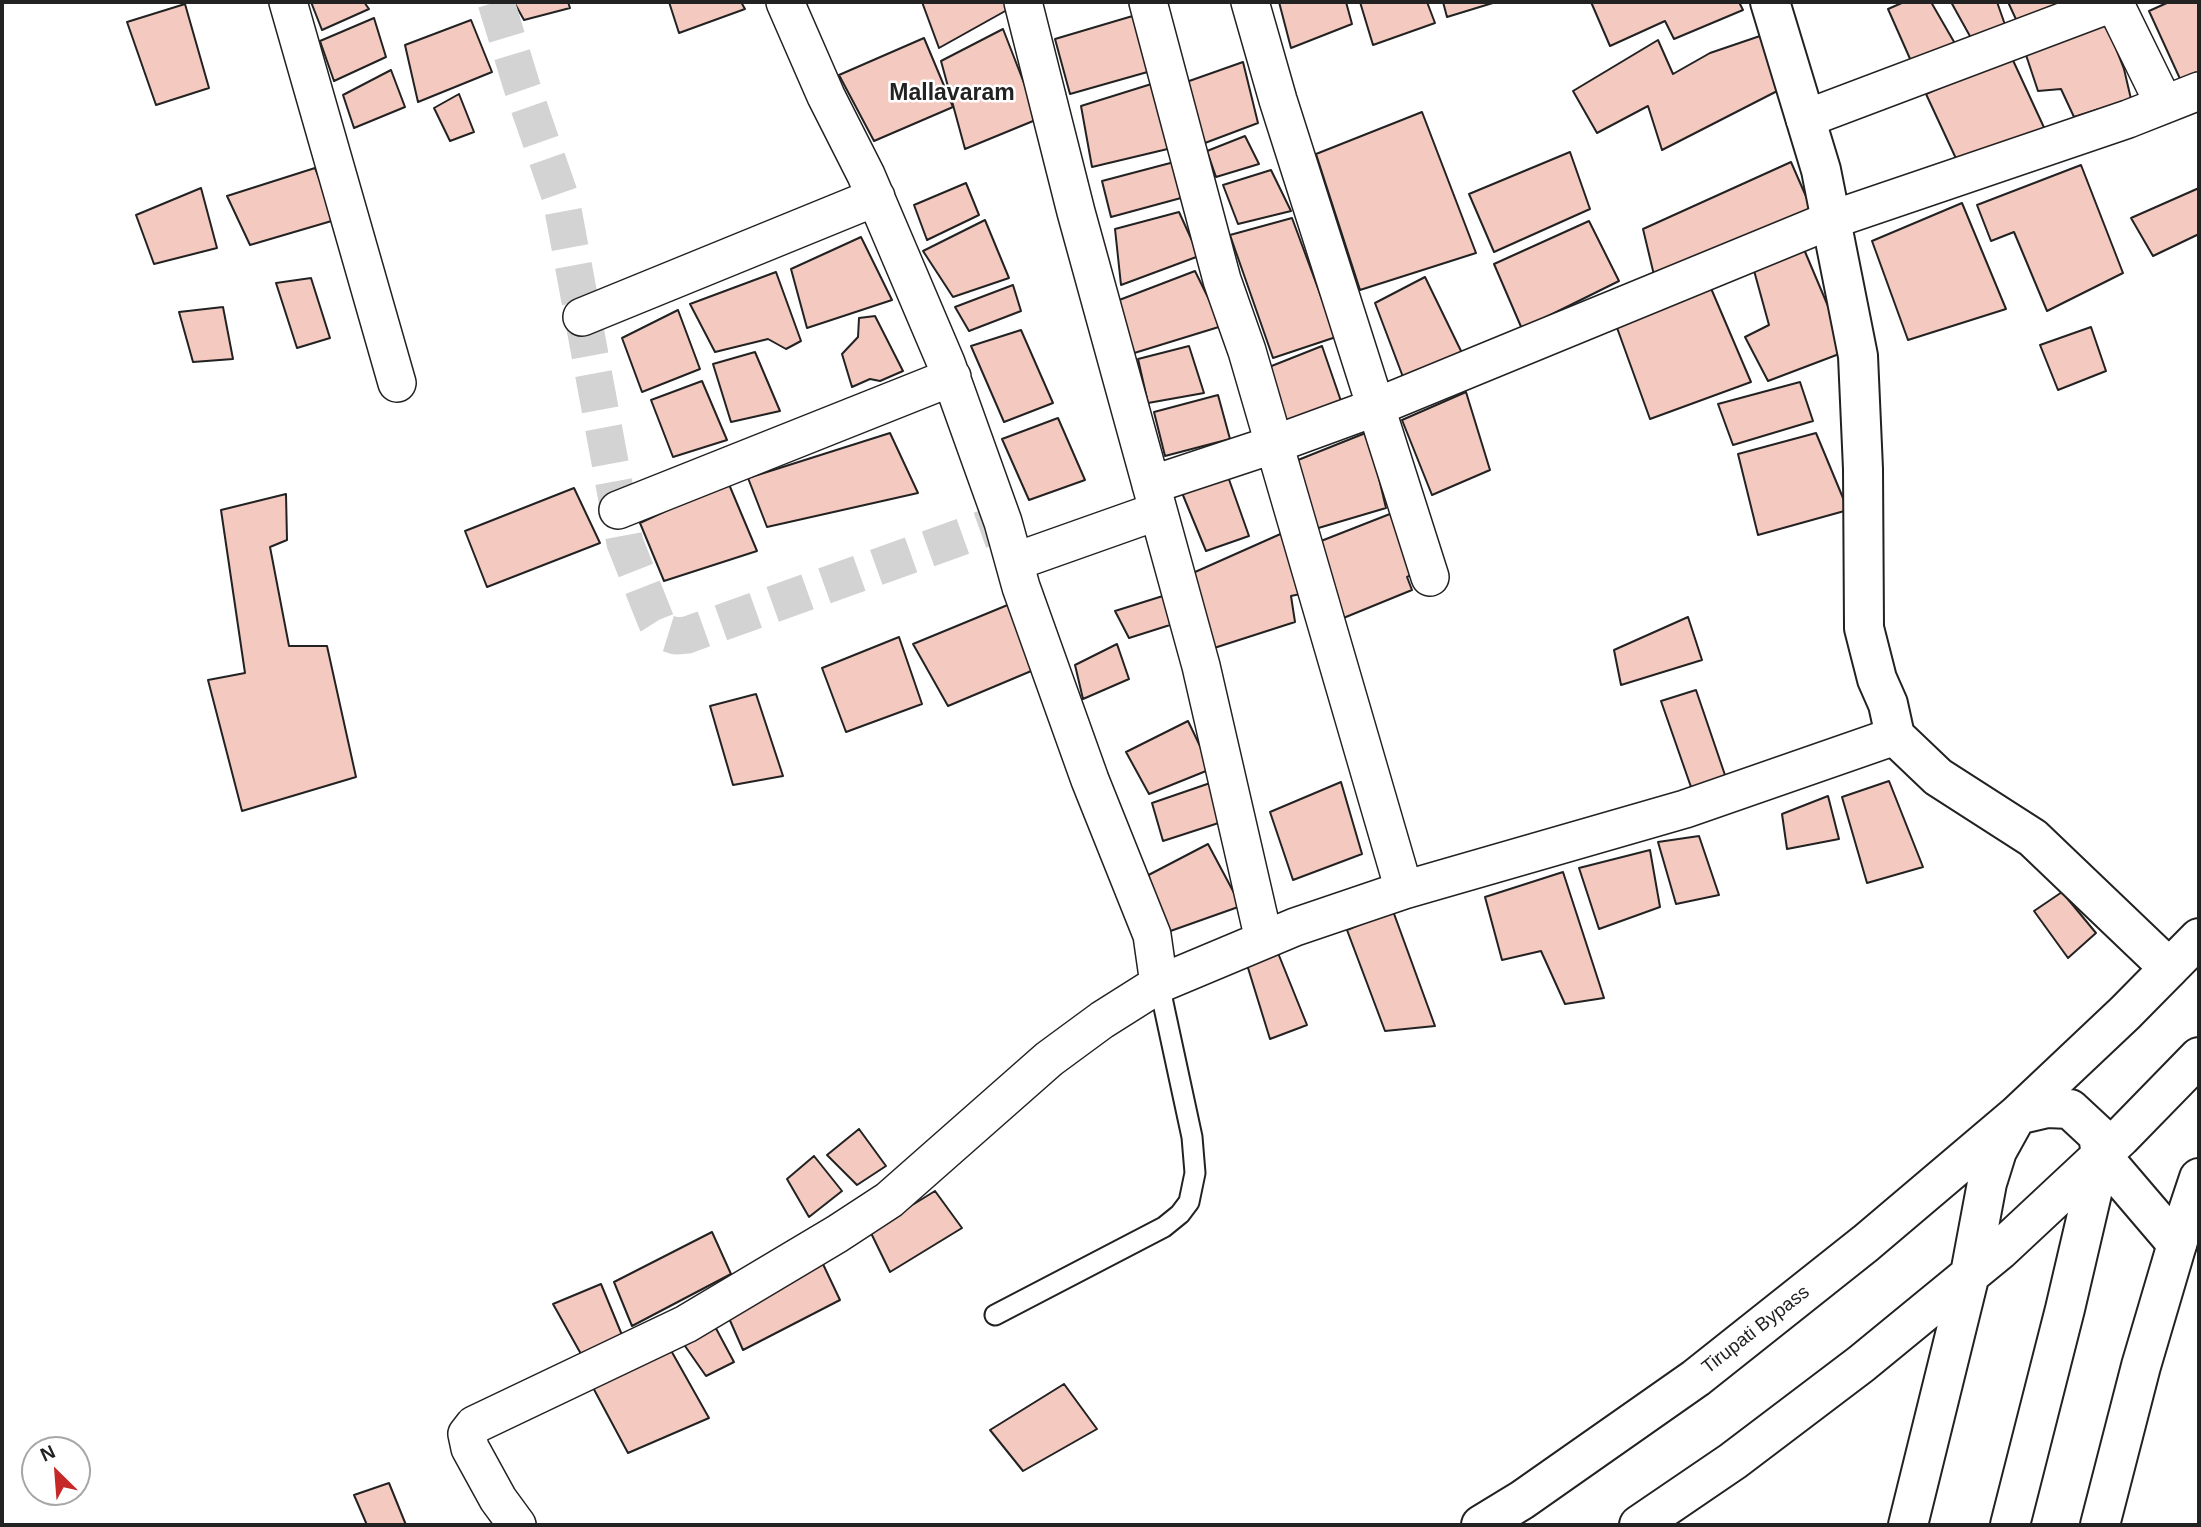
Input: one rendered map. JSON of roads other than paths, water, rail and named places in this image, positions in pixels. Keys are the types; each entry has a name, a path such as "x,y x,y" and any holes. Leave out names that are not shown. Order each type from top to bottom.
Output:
{"main road":[{"path":"1770,2 1821,170 1858,356 1863,468 1864,628 1877,679 1888,704 1895,736 1938,777 2032,838 2169,968"},
{"name":"Tirupati Bypass","path":"1481,1525 1522,1500 1696,1378 1866,1243 2017,1115 2199,938"},
{"path":"1639,1525 1733,1461 1861,1364 2000,1250 2199,1058"},
{"name":"Tirupati Bypass","path":"1908,1525 1970,1274 1990,1174 1997,1150 2017,1115 2047,1108 2070,1109 2098,1135 2101,1155 2177,1244"},
{"path":"2010,1525 2101,1155"},
{"path":"2100,1525 2141,1366 2199,1178"}],"street":[{"path":"288,2 397,383"},
{"path":"785,2 826,96 876,197 951,377 1090,780 1152,935 1159,984"},
{"path":"1023,2 1076,212 1201,666 1264,940"},
{"path":"1147,2 1222,279 1275,444 1404,890"},
{"path":"1250,2 1278,100 1430,577"},
{"path":"1805,119 2115,2 2164,104"},
{"path":"1014,562 1275,444 1376,407 1831,220 2128,119 2199,91"},
{"path":"582,317 876,197"},
{"path":"618,510 951,377"},
{"path":"517,1525 498,1499 470,1448 467,1434 474,1425 687,1324 837,1234 889,1200 1049,1059 1102,1020 1159,984 1264,940 1404,890 1685,809 1895,736"}],"lane":[{"path":"995,1315 1164,1227 1180,1214 1189,1202 1195,1173 1192,1137 1159,984"}],"tunnel":[{"path":"496,2 561,199 625,543 656,621 663,632 676,636 687,635 1003,522"}],"district":[{"name":"Mallavaram","path":"952,94"}]}
